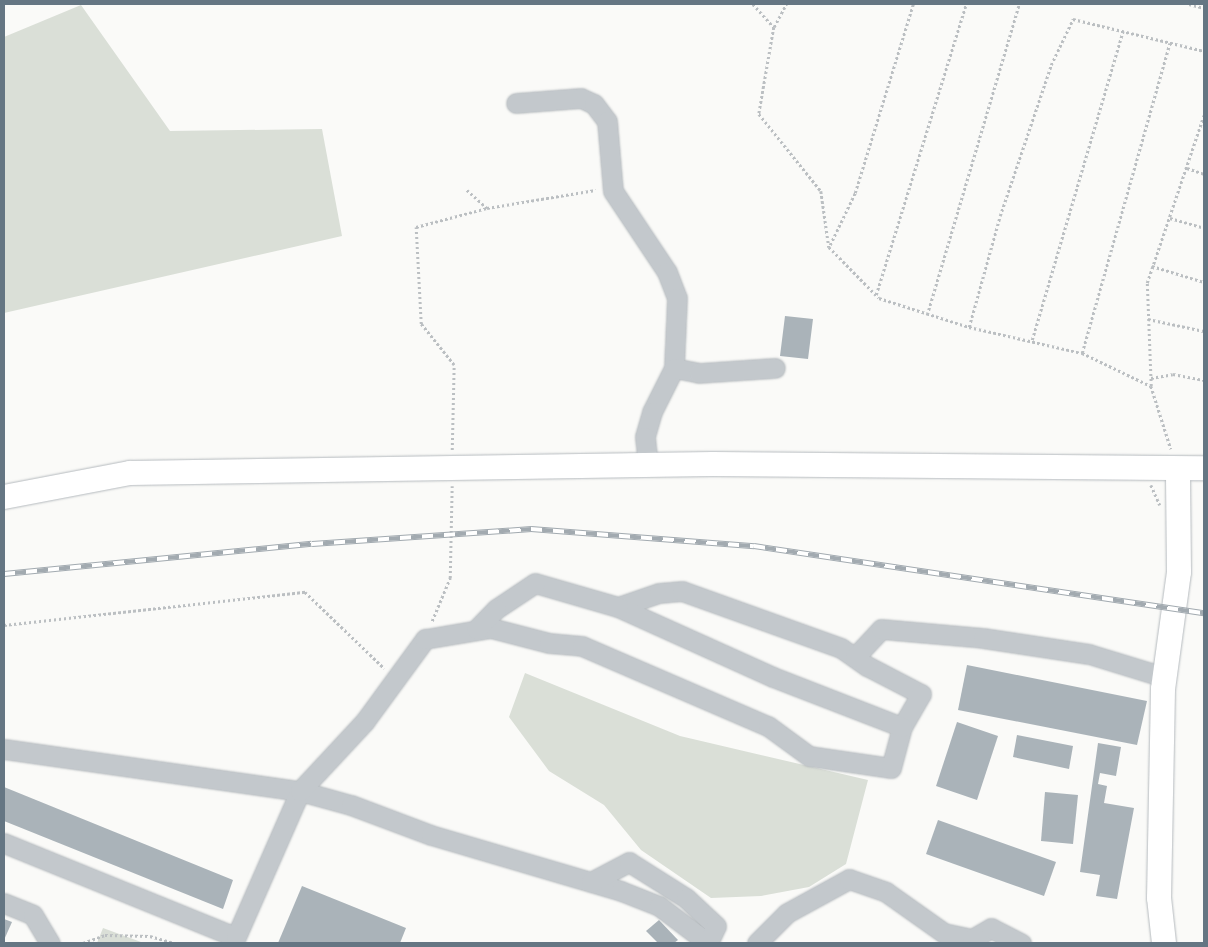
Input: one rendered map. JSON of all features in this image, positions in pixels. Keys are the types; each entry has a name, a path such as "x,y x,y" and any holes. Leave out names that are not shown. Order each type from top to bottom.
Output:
{"main road":[{"path":"4,497 130,473 648,465 1178,470 1204,468"},
{"path":"1164,943 1159,898 1164,677 1178,572 1178,470"}],"street":[{"path":"516,103 581,98 594,104 607,121 613,187 667,272 677,298 674,368 652,412 645,437 648,465"},
{"path":"674,368 699,373 775,368"},
{"path":"477,629 496,609 534,583 618,606 773,677 902,727"},
{"path":"4,843 236,937 300,791 366,720 394,678 425,639 477,629 491,628 549,643 582,646 768,726 809,756 891,768 902,727 921,694 841,648 682,591 660,593 618,606"},
{"path":"855,657 881,629 983,638 1089,654 1164,677"},
{"path":"4,749 300,791 591,882 659,906 708,943 716,926 686,898 629,862 591,882"},
{"path":"756,943 787,913 849,878 886,892 944,933 972,940 991,928 1021,943"},
{"path":"4,903 33,915 50,943"}],"path":[{"path":"753,4 774,27"},
{"path":"786,4 774,27 759,114 821,191 829,247 876,295 926,315 1082,353 1151,386"},
{"path":"829,247 855,193 913,4"},
{"path":"876,295 966,4"},
{"path":"926,315 1019,4"},
{"path":"1189,4 1204,8"},
{"path":"969,327 1000,216 1051,65 1073,19 1204,51"},
{"path":"1032,340 1124,31"},
{"path":"1082,353 1170,42"},
{"path":"1178,470 1151,386 1146,283 1204,118"},
{"path":"1186,168 1204,174"},
{"path":"425,639 450,578 454,365 421,324 416,227 487,208 613,187"},
{"path":"467,190 487,208"},
{"path":"1169,218 1204,228"},
{"path":"1152,266 1204,282"},
{"path":"1148,319 1204,331"},
{"path":"1151,378 1173,374 1204,380"},
{"path":"4,625 305,592 394,678"},
{"path":"83,943 105,935 150,936 174,943"}],"shaded area":[{"path":"81,5 170,131 322,129 342,236 4,313 4,37"},
{"path":"525,673 680,736 868,780 846,864 809,887 761,896 711,898 641,850 604,805 549,771 509,717"},
{"path":"103,928 141,942 97,943"}],"building":[{"path":"785,316 813,319 808,359 780,356"},
{"path":"967,665 1147,701 1137,745 958,710"},
{"path":"957,722 998,736 977,800 936,786"},
{"path":"1017,735 1073,746 1069,769 1013,757"},
{"path":"1098,743 1121,747 1116,776 1100,773 1098,784 1107,786 1104,803 1134,808 1117,899 1096,896 1100,875 1080,872"},
{"path":"4,787 233,880 223,909 4,821"},
{"path":"1045,792 1078,795 1073,844 1041,841"},
{"path":"938,820 1056,862 1044,896 926,854"},
{"path":"302,886 406,928 400,943 278,943"},
{"path":"4,919 12,922 4,940"},
{"path":"659,920 678,940 674,943 658,943 646,931"}],"railway":[{"path":"4,574 312,544 531,529 754,546 1204,613"}]}
